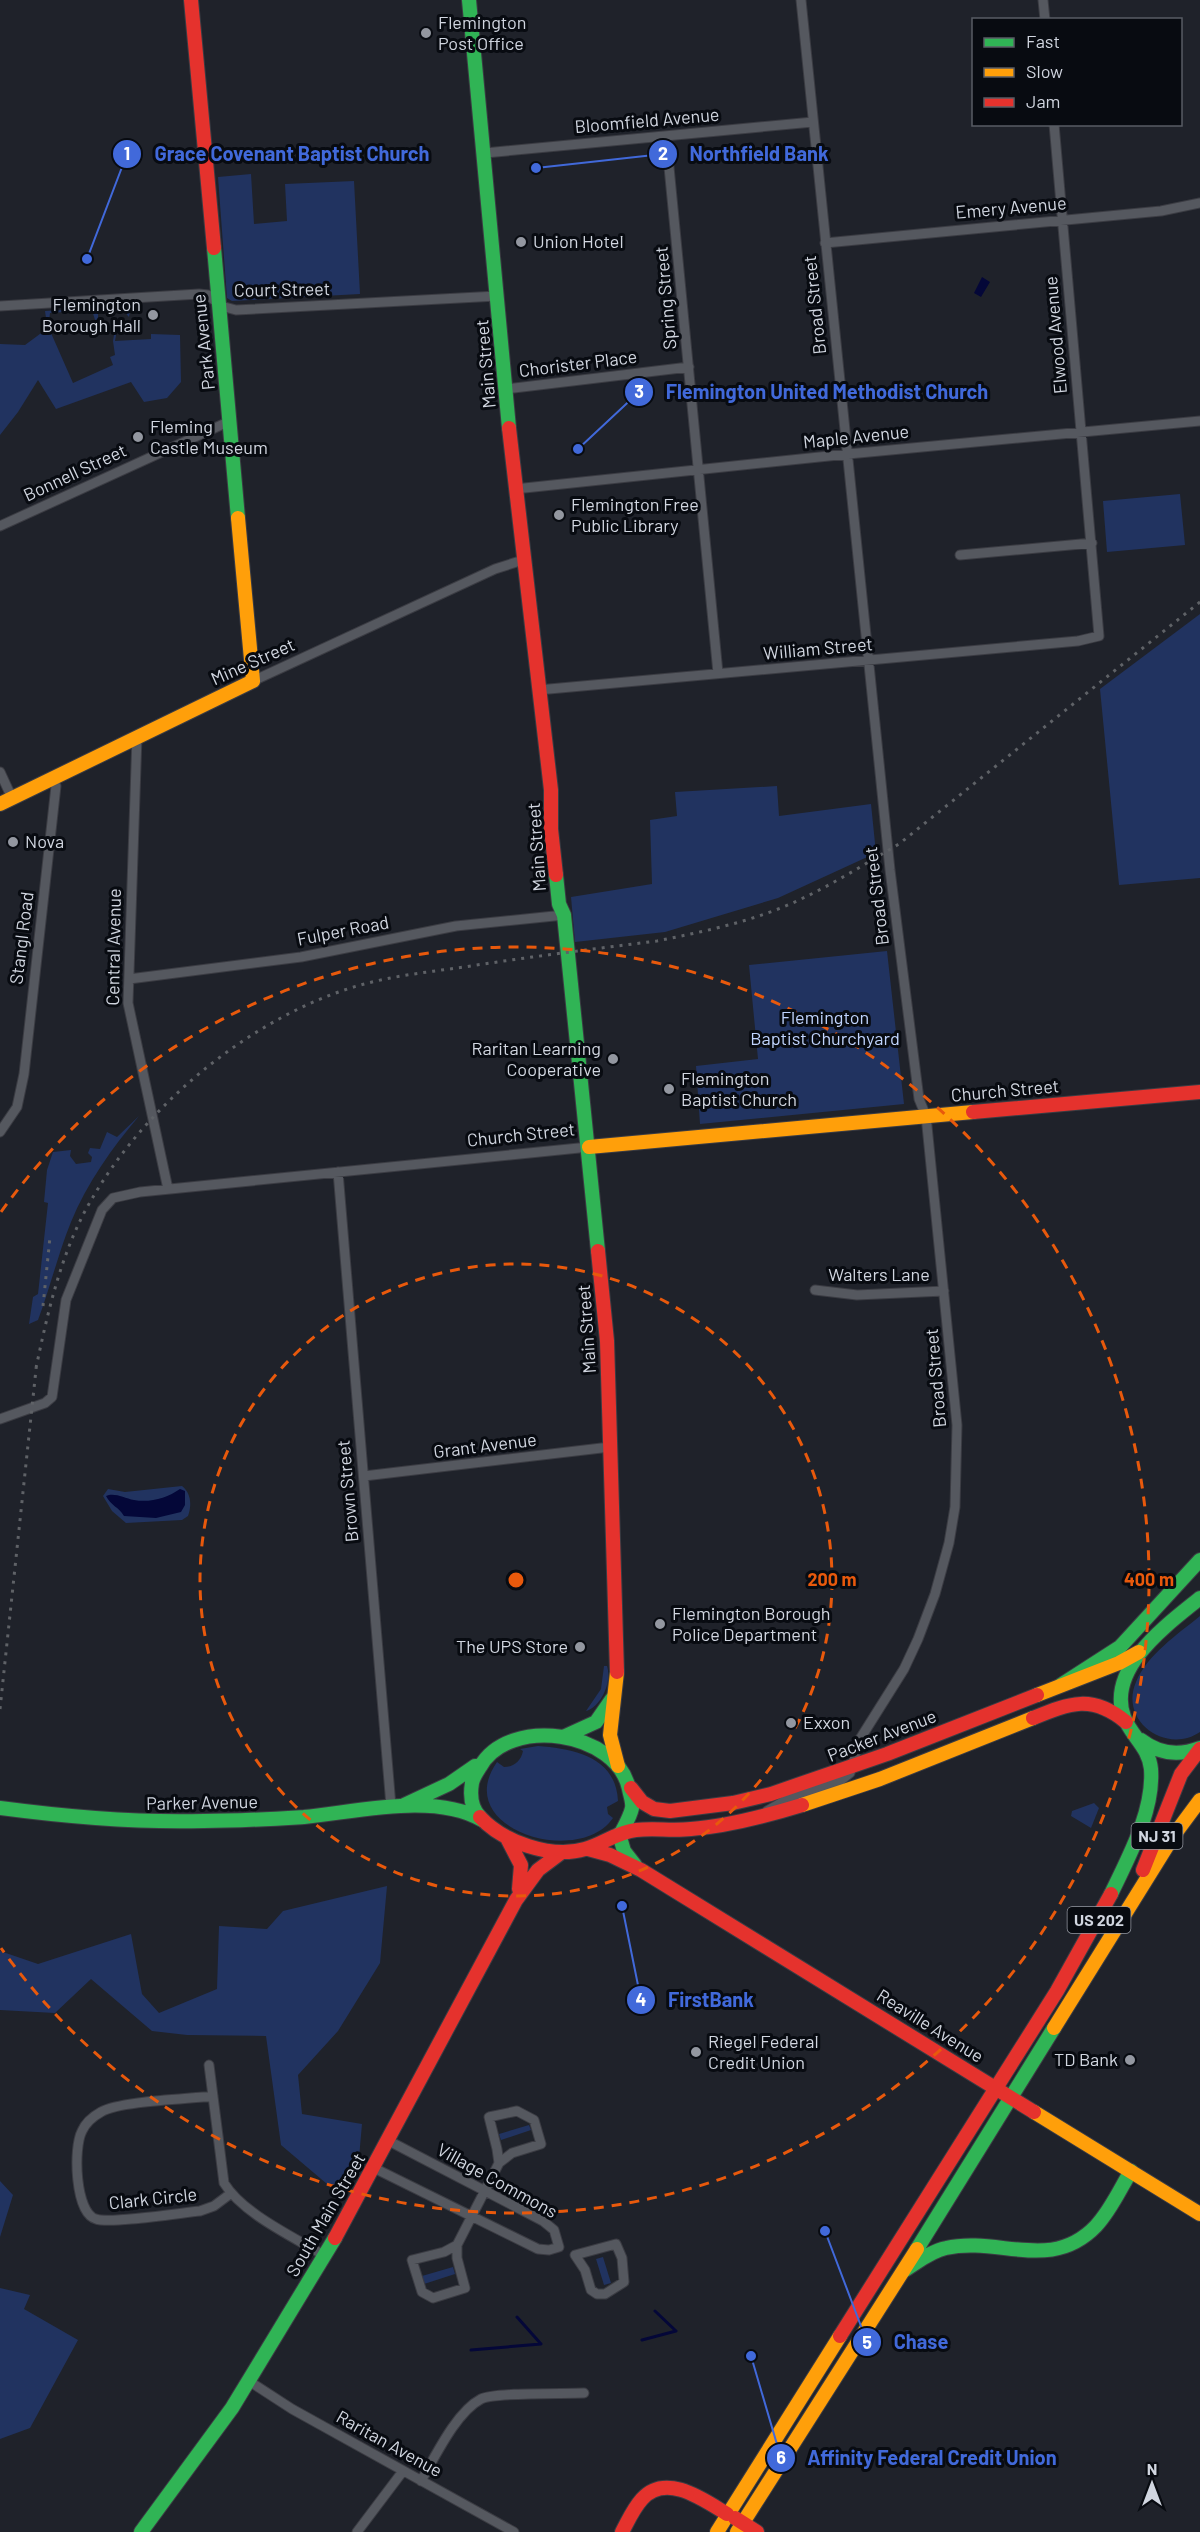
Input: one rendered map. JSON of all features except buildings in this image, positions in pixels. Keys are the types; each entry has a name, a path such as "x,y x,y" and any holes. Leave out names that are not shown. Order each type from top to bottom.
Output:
{"main road":[{"name":"Park Avenue","path":"191,0 253,681"},
{"name":"Main Street","path":"469,0 515,489 550,788 551,829 559,903 564,915 589,1146 607,1341 616,1692 610,1735 618,1766"},
{"name":"Mine Street","path":"6,801 253,681"},
{"name":"Church Street","path":"589,1146 1200,1092"},
{"path":"1061,1685 1120,1647 1200,1560"},
{"name":"US 202","path":"717,2532 997,2089 1092,1933 1121,1871 1149,1799 1152,1785 1150,1761 1127,1722 1120,1704 1122,1685 1129,1668 1145,1647 1200,1598"},
{"name":"Packer Avenue","path":"629,1785 639,1800 654,1809 686,1810 771,1794 852,1766 1119,1663 1145,1647"},
{"path":"563,1737 596,1722 605,1712 616,1692"},
{"path":"620,1833 632,1810 629,1785 618,1766 599,1750 563,1737 544,1735 518,1737 499,1744 482,1760 472,1779 471,1787 476,1809 486,1823 507,1838 534,1849 564,1851 588,1849 620,1833 635,1830 697,1829 754,1818 831,1796 1070,1704 1089,1703 1107,1708 1127,1722"},
{"path":"1137,1736 1151,1748 1167,1753 1181,1754 1200,1749"},
{"name":"NJ 31","path":"1118,1926 1141,1876 1181,1774 1200,1749"},
{"name":"Parker Avenue","path":"398,1805 455,1782 482,1760"},
{"name":"US 202","path":"740,2527 1174,1835 1200,1800"},
{"name":"Parker Avenue","path":"0,1808 116,1821 203,1823 253,1821 398,1805 420,1808 453,1807 474,1815 486,1823"},
{"name":"Reaville Avenue","path":"620,1833 624,1851 641,1870"},
{"name":"South Main Street","path":"507,1838 521,1865 522,1874 517,1899"},
{"name":"Reaville Avenue","path":"588,1849 610,1855 641,1870 1200,2214"},
{"name":"South Main Street","path":"141,2532 203,2449 249,2381 325,2256 532,1874 541,1864 564,1851"},
{"path":"901,2272 945,2248 981,2246 1036,2253 1070,2246 1096,2226 1131,2171"},
{"path":"622,2532 638,2504 649,2493 667,2488 690,2493 728,2514 740,2527 757,2532"}],"street":[{"name":"Broad Street","path":"801,0 895,912 919,1099 926,1116 958,1446 953,1524 926,1620 907,1663 860,1739 852,1766"},
{"path":"1043,0 1045,18"},
{"name":"Bloomfield Avenue","path":"484,153 813,122"},
{"name":"Elwood Avenue","path":"1054,126 1099,636"},
{"name":"Spring Street","path":"666,136 718,673"},
{"name":"Emery Avenue","path":"825,243 1161,211 1200,203"},
{"name":"Court Street","path":"0,306 197,294 208,295 221,306 236,310 497,296"},
{"name":"Chorister Place","path":"506,388 689,367"},
{"name":"Bonnell Street","path":"0,526 230,420"},
{"name":"Maple Avenue","path":"515,489 848,454 1200,422"},
{"path":"960,555 1092,543"},
{"name":"Mine Street","path":"253,681 495,569 524,560"},
{"name":"William Street","path":"538,690 1078,641 1099,636"},
{"name":"Central Avenue","path":"137,736 129,1011 168,1189"},
{"path":"0,772 6,801"},
{"name":"Stangl Road","path":"0,1132 16,1107 24,1074 56,786 52,779"},
{"name":"Fulper Road","path":"129,979 301,957 456,926 564,915"},
{"name":"Church Street","path":"0,1419 45,1403 51,1397 66,1300 107,1203 119,1196 589,1146"},
{"name":"Brown Street","path":"338,1172 364,1476 398,1805"},
{"name":"Walters Lane","path":"815,1290 857,1295 944,1291"},
{"name":"Grant Avenue","path":"364,1476 610,1447"},
{"path":"1019,1702 1028,1721"},
{"path":"754,1818 786,1800 839,1782 850,1773 852,1766"},
{"name":"Clark Circle","path":"210,2065 221,2171 230,2194 213,2206 200,2211 102,2220 87,2214 81,2200 78,2144 87,2121 111,2108 213,2096"},
{"path":"457,2245 444,2252 412,2260 422,2292 433,2298 465,2288 457,2258 457,2245 498,2163 512,2153 541,2144 534,2120 517,2111 489,2117 498,2163"},
{"name":"Village Commons","path":"374,2168 538,2249 549,2250 559,2247 556,2235 549,2226 389,2141"},
{"path":"230,2194 246,2207 325,2256"},
{"path":"559,2247 575,2255 585,2270 591,2290 597,2294 605,2294 624,2282 622,2258 616,2244 575,2255"},
{"name":"Raritan Avenue","path":"249,2381 292,2409 514,2532"},
{"path":"421,2481 442,2444 465,2412 483,2397 584,2393"},
{"path":"357,2532 403,2471"}],"green space":[{"path":"251,174 254,224 287,221 285,184 354,181 360,294 232,301 227,298 218,177"},
{"path":"131,306 129,317 122,309 98,310 98,319 95,320 92,310 50,313 49,321 45,311"},
{"path":"115,329 117,330 115,341 151,339 151,334 180,335 181,382 167,398 144,402 131,382 56,409 38,380 0,435 0,344 25,345 44,331 51,333 73,383 113,365 110,357 115,355 113,341"},
{"path":"1180,494 1185,545 1107,552 1103,501"},
{"path":"1200,614 1200,878 1119,885 1100,689"},
{"path":"777,786 779,816 871,804 876,853 778,898 665,932 575,942 571,897 652,884 650,820 677,816 675,792"},
{"name":"Flemington Baptist Churchyard","path":"887,951 904,1104 700,1124 696,1066 758,1059 749,965"},
{"path":"139,1116 110,1153 77,1208 66,1234 38,1320 29,1324 33,1297 38,1294 48,1203 44,1202 47,1170 53,1152 71,1150 70,1156 76,1164 91,1162 92,1157 88,1153 90,1148 100,1149 107,1132 117,1137"},
{"path":"182,1486 189,1496 190,1508 188,1516 182,1520 126,1523 112,1511 103,1496 108,1489 125,1492"},
{"path":"1200,1616 1200,1732 1187,1738 1160,1737 1140,1721 1134,1709 1132,1696 1136,1682 1155,1654"},
{"path":"604,1666 607,1666 608,1672 607,1686 597,1704 586,1711 601,1689"},
{"path":"538,1746 579,1753 602,1765 610,1774 616,1786 618,1801 607,1807 608,1814 613,1818 596,1833 574,1840 549,1840 525,1834 504,1822 491,1806 487,1786 497,1762 504,1767 511,1766 521,1758 523,1751 520,1749"},
{"path":"1094,1803 1099,1808 1091,1828 1071,1816 1072,1811"},
{"path":"387,1886 380,1963 338,2031 298,2075 302,2114 362,2124 358,2169 340,2195 281,2145 266,2036 187,2035 152,2031 91,1979 55,2013 0,2010 0,1951 38,1964 131,1934 142,1994 159,2013 217,1989 219,1926 267,1929 283,1911"},
{"path":"529,2125 531,2130 501,2140 499,2134"},
{"path":"0,2181 13,2195 0,2237"},
{"path":"603,2257 611,2283 604,2285 596,2259"},
{"path":"453,2267 455,2274 424,2284 422,2276"},
{"path":"0,2288 30,2295 24,2309 78,2340 30,2428 0,2439"}],"shaded area":[{"path":"982,277 990,282 981,297 974,293"},
{"path":"180,1489 185,1491 185,1505 181,1512 156,1518 124,1516 106,1496 116,1495 146,1501 170,1495"}],"waterway":[{"path":"655,2311 676,2331"},
{"path":"517,2317 541,2344"},
{"path":"642,2340 676,2331"},
{"path":"471,2350 541,2344"}],"railway":[{"path":"36,1368 57,1280 73,1237 93,1197 116,1162 173,1097 206,1068 242,1042 279,1019 318,1000 357,986 396,977 657,941 730,925 806,897 899,844 1200,602"},
{"path":"43,1306 50,1237"},
{"path":"0,1709 37,1360"}],"traffic: fast":[{"path":"469,0 509,428"},
{"path":"214,248 238,518"},
{"path":"556,875 559,904 564,915 598,1251"},
{"path":"1061,1685 1120,1647 1200,1560"},
{"path":"1111,1894 1139,1833 1149,1801 1151,1785 1150,1761 1124,1717 1121,1699 1124,1681 1143,1649 1157,1634 1200,1598"},
{"path":"563,1737 596,1722 612,1699"},
{"path":"480,1817 472,1801 472,1783 480,1767 494,1751 514,1740 537,1736 561,1737 584,1743 605,1754 620,1769 632,1801 630,1815 621,1833"},
{"path":"1141,1740 1148,1745 1169,1752 1177,1753 1200,1748"},
{"path":"404,1805 449,1784 475,1766"},
{"path":"0,1808 102,1819 178,1821 304,1817 371,1808 419,1805 442,1807 482,1820"},
{"path":"619,1834 624,1851 635,1865"},
{"path":"917,2249 1054,2028"},
{"path":"905,2270 930,2254 946,2248 966,2246 1024,2250 1061,2248 1079,2240 1096,2226 1111,2206 1131,2171"},
{"path":"141,2532 232,2408 335,2238"}],"traffic: slow":[{"path":"0,804 253,681 238,518"},
{"path":"589,1147 973,1112"},
{"path":"1037,1695 1119,1663 1139,1652"},
{"path":"617,1672 610,1735 618,1766"},
{"path":"802,1805 880,1779 1033,1718"},
{"path":"1054,2028 1174,1835 1200,1800"},
{"path":"1034,2112 1200,2214"},
{"path":"737,2532 917,2249"},
{"path":"717,2532 840,2336"}],"traffic: jam":[{"path":"191,0 214,248"},
{"path":"509,428 551,790 551,829 556,875"},
{"path":"973,1112 1200,1092"},
{"path":"598,1251 607,1341 617,1672"},
{"path":"631,1788 642,1802 654,1809 670,1811 733,1803 771,1794 887,1754 1037,1695"},
{"path":"1033,1718 1070,1705 1091,1704 1114,1713 1126,1722"},
{"path":"1143,1870 1181,1774 1200,1749"},
{"path":"480,1817 514,1841 543,1850 572,1852 592,1847 629,1831 684,1830 719,1826 802,1805"},
{"path":"507,1838 521,1865 519,1889"},
{"path":"588,1849 610,1855 641,1870 1034,2112"},
{"path":"335,2238 516,1900 538,1870 562,1852"},
{"path":"840,2336 1057,1991 1111,1894"},
{"path":"622,2532 642,2499 652,2491 662,2488 685,2491 727,2514"},
{"path":"735,2518 757,2532"}],"place":[{"name":"Flemington Post Office","path":"426,33"},
{"name":"Northfield Bank","path":"536,168"},
{"name":"Union Hotel","path":"521,242"},
{"name":"Grace Covenant Baptist Church","path":"87,259"},
{"name":"Flemington Borough Hall","path":"153,315"},
{"name":"Fleming Castle Museum","path":"138,437"},
{"name":"Flemington United Methodist Church","path":"578,449"},
{"name":"Flemington Free Public Library","path":"559,515"},
{"name":"Nova","path":"13,842"},
{"name":"Raritan Learning Cooperative","path":"613,1059"},
{"name":"Flemington Baptist Church","path":"669,1089"},
{"name":"Flemington Borough Police Department","path":"660,1624"},
{"name":"The UPS Store","path":"580,1647"},
{"name":"Exxon","path":"791,1723"},
{"name":"FirstBank","path":"622,1906"},
{"name":"Riegel Federal Credit Union","path":"696,2052"},
{"name":"TD Bank","path":"1130,2060"},
{"name":"Chase","path":"825,2231"},
{"name":"Affinity Federal Credit Union","path":"751,2356"}]}
